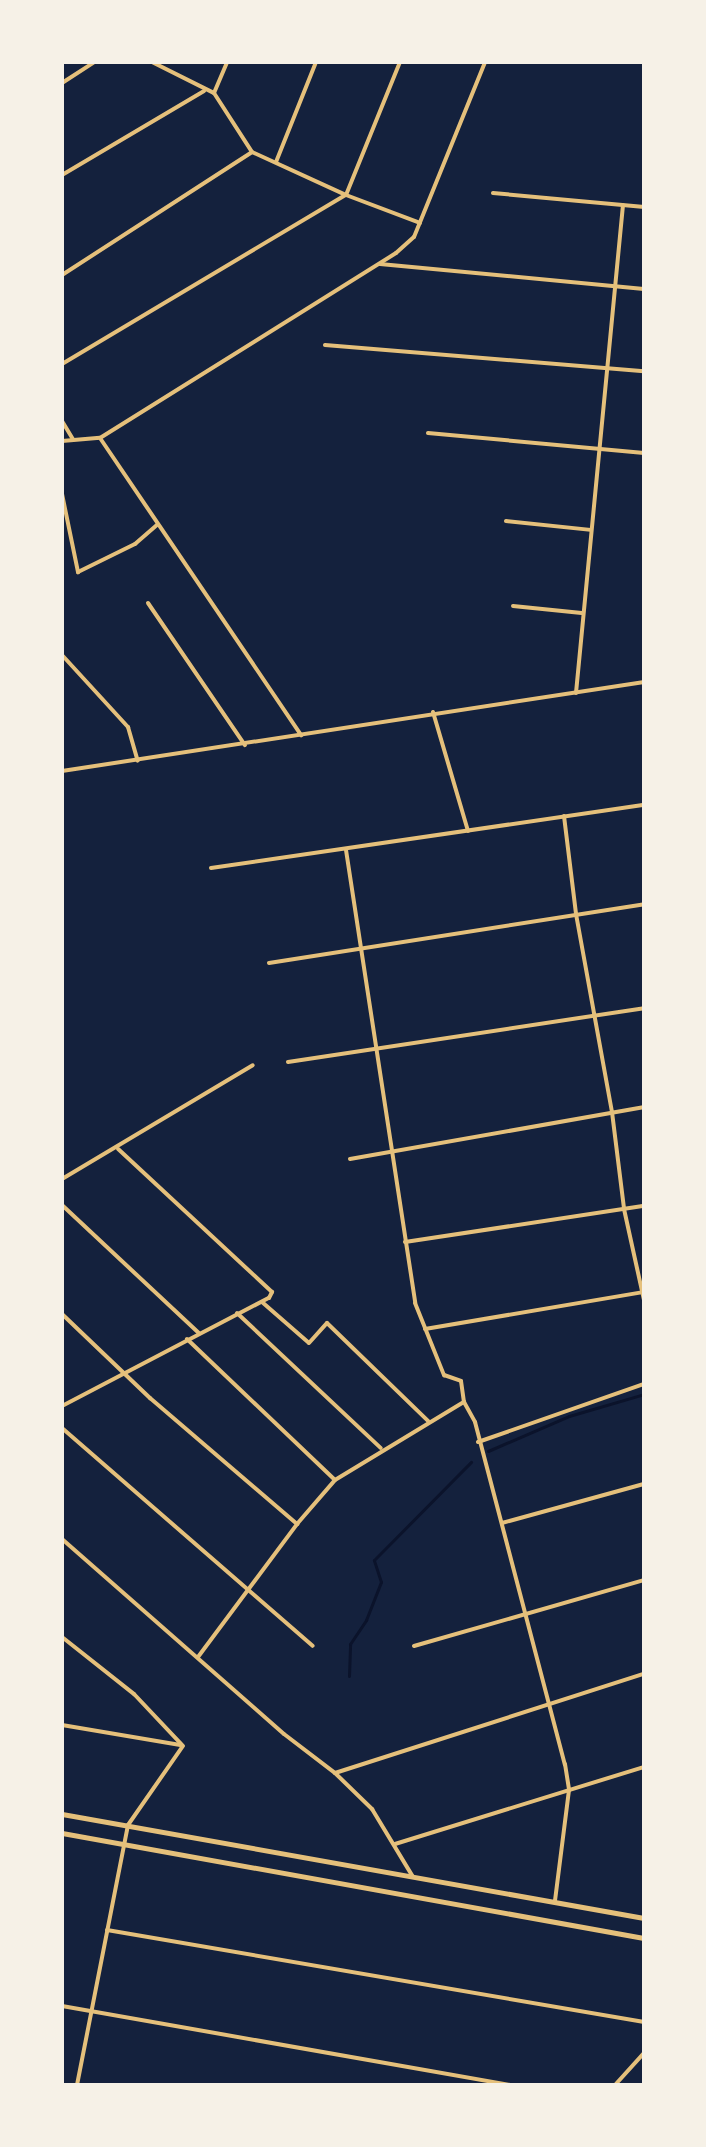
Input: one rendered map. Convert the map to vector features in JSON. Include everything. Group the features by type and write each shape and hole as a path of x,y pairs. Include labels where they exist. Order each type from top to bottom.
{"street":[{"path":"62,83 94,62"},
{"path":"152,62 204,91 214,93 252,152 346,195 420,223"},
{"path":"214,93 227,62"},
{"path":"276,162 316,62"},
{"path":"62,364 346,195 400,62"},
{"path":"62,441 100,438 396,253 414,237 485,62"},
{"path":"62,175 204,91"},
{"path":"62,275 252,152"},
{"path":"493,193 644,207"},
{"path":"576,693 623,205"},
{"path":"377,264 644,289"},
{"path":"325,345 644,371"},
{"path":"62,421 73,439"},
{"path":"428,433 644,453"},
{"path":"100,438 301,735"},
{"path":"62,494 78,572 135,544 157,525"},
{"path":"506,521 591,530"},
{"path":"148,603 245,745"},
{"path":"513,606 583,613"},
{"path":"62,655 128,727 138,761"},
{"path":"62,771 644,682"},
{"path":"433,712 468,831"},
{"path":"211,868 644,805"},
{"path":"564,816 576,914 612,1112 624,1209 644,1300"},
{"path":"346,850 415,1303 444,1375 461,1381 464,1402 475,1422 569,1790 555,1901"},
{"path":"269,963 644,904"},
{"path":"288,1062 644,1008"},
{"path":"62,1179 118,1149 253,1065"},
{"path":"350,1159 644,1107"},
{"path":"62,1406 262,1301 272,1292 118,1149"},
{"path":"62,1205 199,1333"},
{"path":"405,1242 644,1206"},
{"path":"425,1329 643,1292"},
{"path":"262,1301 309,1343 327,1323 428,1421"},
{"path":"237,1313 382,1449"},
{"path":"62,1314 150,1398 297,1524"},
{"path":"187,1339 335,1480"},
{"path":"478,1442 644,1384"},
{"path":"198,1657 297,1524 335,1480 464,1402"},
{"path":"62,1428 313,1646"},
{"path":"502,1523 644,1484"},
{"path":"62,1539 335,1773 372,1809 413,1877"},
{"path":"414,1646 644,1580"},
{"path":"62,1640 134,1694 183,1746"},
{"path":"335,1773 644,1674"},
{"path":"62,1725 183,1746"},
{"path":"77,2085 128,1825 183,1746"},
{"path":"395,1844 644,1767"},
{"path":"62,1814 644,1918"},
{"path":"62,1833 644,1938"},
{"path":"107,1930 644,2022"},
{"path":"62,2006 512,2085"},
{"path":"615,2085 644,2053"}],"waterway":[{"path":"488,1451 569,1416 644,1394"},
{"path":"349,1676 350,1644 366,1620 381,1582 374,1560 471,1462"}]}
